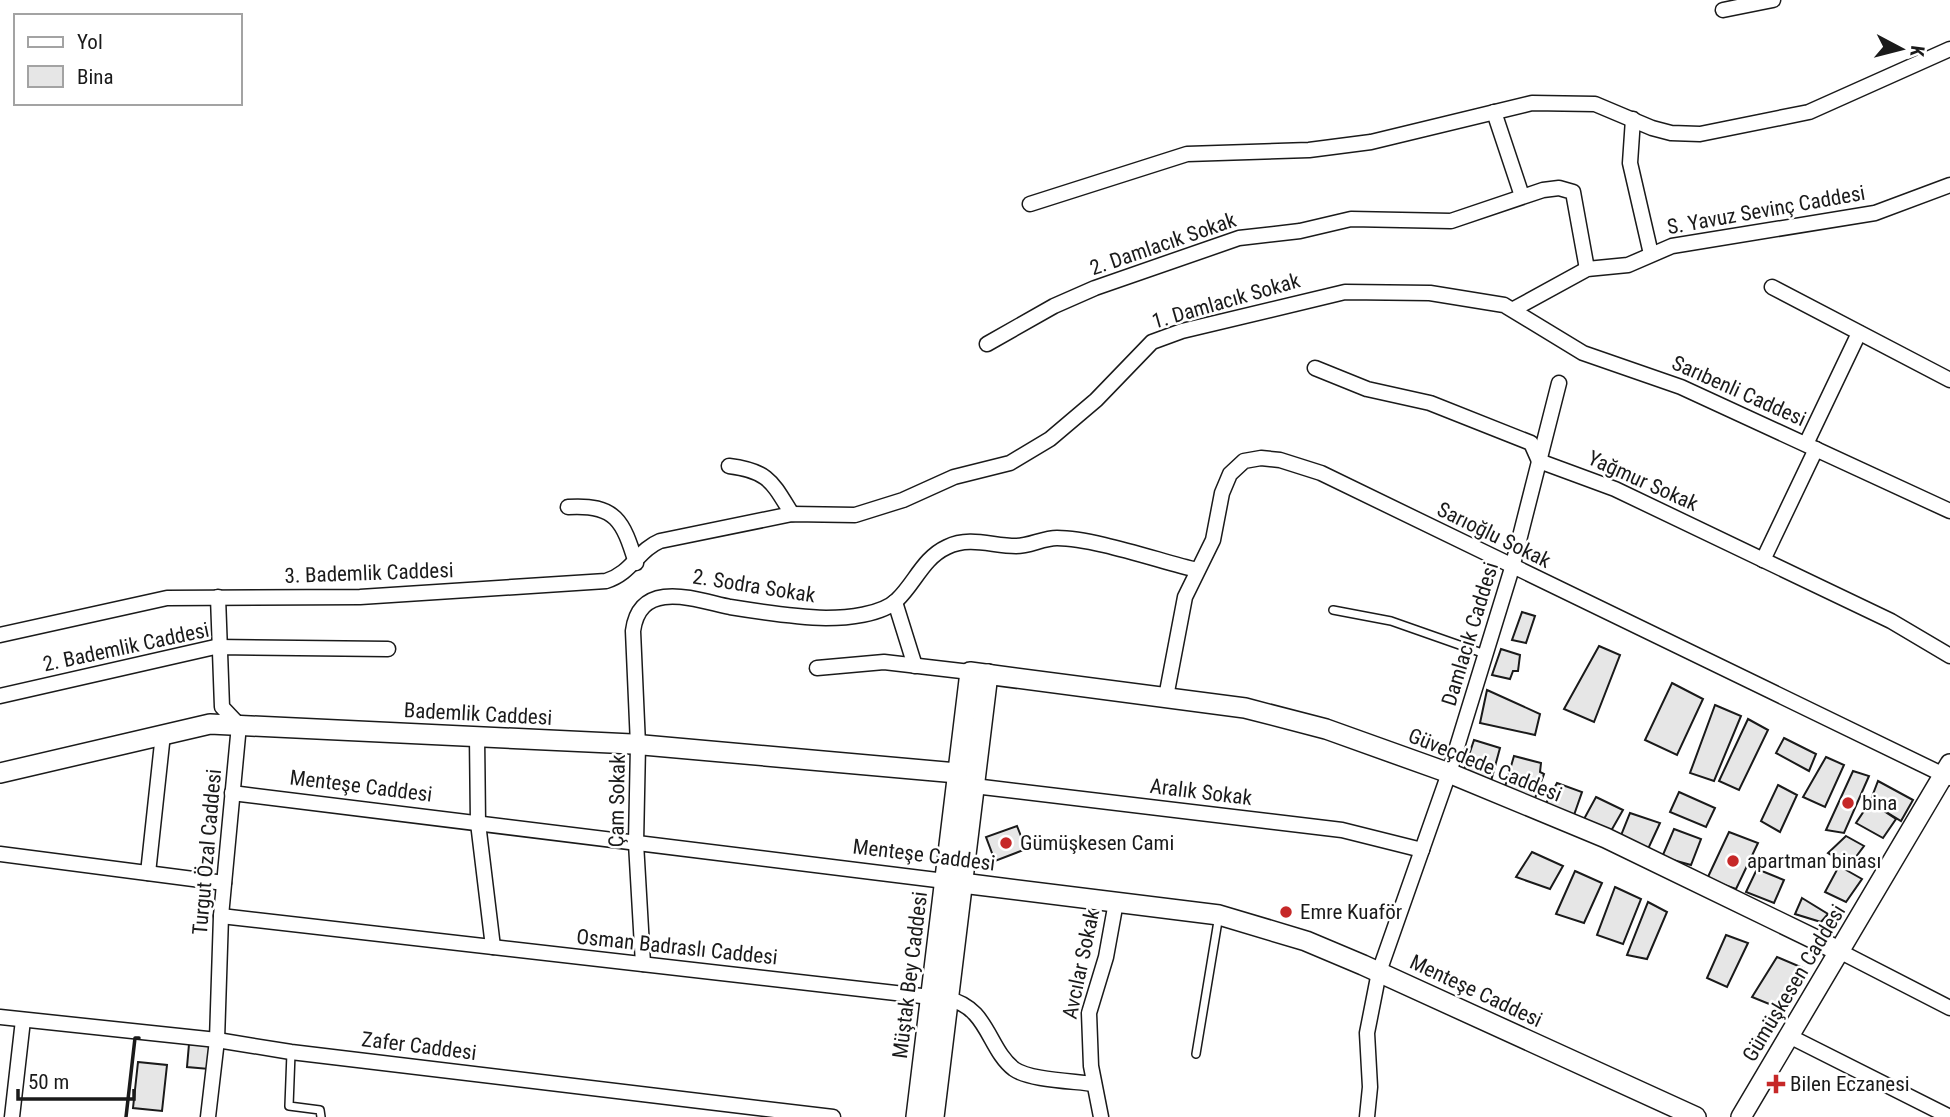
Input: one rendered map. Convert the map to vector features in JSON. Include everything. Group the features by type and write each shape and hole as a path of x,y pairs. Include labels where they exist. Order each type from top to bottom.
{"street":[{"path":"1723,10 1773,0"},
{"path":"1030,204 1187,154 1308,150 1371,142 1433,130 1532,103 1576,101 1616,110 1652,128 1685,134 1787,118 1833,102 1950,49"},
{"path":"1494,112 1522,196"},
{"path":"1633,119 1630,163 1651,254"},
{"name":"S. Yavuz Sevinç Caddesi","path":"1514,309 1587,269 1628,265 1672,246 1875,213 1950,185"},
{"name":"2. Damlacık Sokak","path":"987,344 1054,306 1095,288 1239,238 1300,231 1351,219 1451,221 1522,196 1559,188 1573,192 1587,269"},
{"path":"1772,287 1950,380"},
{"name":"1. Damlacık Sokak","path":"636,563 650,546 660,541 792,514 855,515 903,500 954,477 1018,460 1050,439 1096,400 1144,348 1182,331 1345,292 1461,295 1514,309"},
{"name":"Sarıbenli Caddesi","path":"1514,309 1550,335 1583,353 1665,380 1950,511"},
{"path":"1763,560 1859,333"},
{"name":"Yağmur Sokak","path":"1315,368 1367,388 1430,403 1531,443 1539,461 1590,478 1763,560 1891,621 1950,656"},
{"name":"Damlacık Caddesi","path":"1367,1117 1370,1087 1367,1033 1379,972 1449,773 1486,654 1512,568 1559,383"},
{"name":"Sarıoğlu Sokak","path":"1166,697 1182,609 1197,570 1213,540 1222,493 1230,474 1244,461 1261,458 1280,460 1321,474 1512,568 1948,773"},
{"path":"729,467 750,469 766,476 792,514"},
{"path":"568,507 601,507 613,514 629,540 636,563"},
{"path":"915,666 895,603 936,553 958,543 971,541 1014,546 1060,538 1197,570"},
{"name":"3. Bademlik Caddesi","path":"0,635 156,600 360,597 586,585 614,579 636,563"},
{"name":"2. Sodra Sokak","path":"634,638 634,624 640,612 652,602 676,595 697,597 728,606 811,617 862,614 895,603"},
{"path":"218,597 222,707 239,725"},
{"name":"Çam Sokak","path":"634,638 638,745 636,843 643,964"},
{"name":"2. Bademlik Caddesi","path":"0,696 220,647 273,650 388,649"},
{"path":"817,668 884,662 979,673"},
{"name":"Güveçdede Caddesi","path":"979,673 1245,708 1294,719 1449,773 1606,838 1950,1008"},
{"name":"Müştak Bey Caddesi","path":"916,1117 939,998 953,882 957,773 979,673"},
{"name":"Müştak Bey Caddesi","path":"953,882 974,786 979,673"},
{"name":"Bademlik Caddesi","path":"0,773 199,725 239,725 638,745 957,773"},
{"name":"Turgut Özal Caddesi","path":"208,1117 217,1040 221,916 239,725"},
{"path":"148,873 163,734"},
{"path":"477,736 478,823 493,947"},
{"name":"Gümüşkesen Caddesi","path":"1741,1117 1948,773"},
{"name":"Aralık Sokak","path":"974,786 1342,830 1422,849"},
{"name":"Menteşe Caddesi","path":"232,793 1219,915 1306,942 1379,972 1696,1117"},
{"path":"0,854 224,883"},
{"name":"Avcılar Sokak","path":"1101,1117 1094,1084 1089,1013 1106,957 1116,902"},
{"name":"Osman Badraslı Caddesi","path":"221,916 939,998 972,1012 1013,1068 1029,1074 1094,1084"},
{"name":"Müştak Bey Caddesi","path":"934,1117 939,998"},
{"name":"Zafer Caddesi","path":"0,1017 217,1040 291,1052 832,1117"},
{"path":"12,1117 7,1100 23,1020"},
{"path":"1789,1036 1950,1117"}],"lane":[{"path":"1333,610 1391,621 1486,654"},
{"path":"1196,1054 1219,915"},
{"path":"291,1052 289,1106 320,1110 321,1117"}],"building":[{"path":"1522,612 1535,616 1526,643 1512,640"},
{"path":"1599,646 1620,655 1594,722 1564,709"},
{"path":"1501,649 1520,655 1518,671 1513,671 1510,679 1492,675"},
{"path":"1672,683 1703,699 1677,755 1645,740"},
{"path":"1487,690 1540,714 1535,735 1480,723"},
{"path":"1715,705 1741,716 1714,781 1690,773"},
{"path":"1748,719 1768,730 1739,790 1719,781"},
{"path":"1784,738 1816,754 1809,771 1776,753"},
{"path":"1474,740 1500,748 1491,781 1463,773"},
{"path":"1514,756 1541,763 1540,772 1544,774 1534,801 1504,790"},
{"path":"1826,757 1844,765 1825,807 1803,797"},
{"name":"bina","path":"1853,771 1869,776 1844,833 1826,830"},
{"name":"apartman binası","path":"1878,781 1913,800 1901,821 1870,802"},
{"path":"1557,783 1582,792 1574,815 1545,805"},
{"path":"1778,785 1797,795 1780,832 1761,821"},
{"name":"apartman binası","path":"1679,792 1715,808 1706,827 1670,812"},
{"path":"1596,797 1623,810 1611,831 1584,819"},
{"name":"apartman binası","path":"1870,802 1896,819 1883,838 1856,823"},
{"path":"1630,813 1660,823 1648,849 1620,838"},
{"name":"Gümüşkesen Cami","path":"1017,826 1026,849 995,861 986,837"},
{"name":"apartman binası","path":"1674,829 1701,839 1691,865 1662,857"},
{"name":"apartman binası","path":"1729,832 1758,843 1736,889 1707,879"},
{"name":"apartman binası","path":"1846,836 1864,846 1849,866 1828,853"},
{"path":"1532,852 1563,866 1550,889 1516,877"},
{"name":"apartman binası","path":"1839,866 1862,879 1846,902 1825,892"},
{"name":"apartman binası","path":"1757,869 1784,880 1774,903 1746,892"},
{"path":"1575,871 1602,883 1584,923 1556,914"},
{"path":"1615,887 1641,899 1623,944 1597,935"},
{"name":"apartman binası","path":"1802,898 1828,914 1821,922 1795,914"},
{"path":"1648,902 1667,912 1647,959 1627,955"},
{"path":"1726,935 1748,943 1727,987 1707,978"},
{"path":"1777,957 1803,968 1779,1008 1752,997"},
{"path":"189,1044 211,1046 209,1069 187,1067"},
{"path":"138,1062 167,1065 162,1111 133,1108"}],"wall":[{"path":"126,1117 135,1038 139,1038"}],"place":[{"name":"bina","path":"1848,803"},
{"name":"Gümüşkesen Cami","path":"1006,843"},
{"name":"apartman binası","path":"1733,861"},
{"name":"Emre Kuaför","path":"1286,912"},
{"name":"Bilen Eczanesi","path":"1776,1084"}]}
